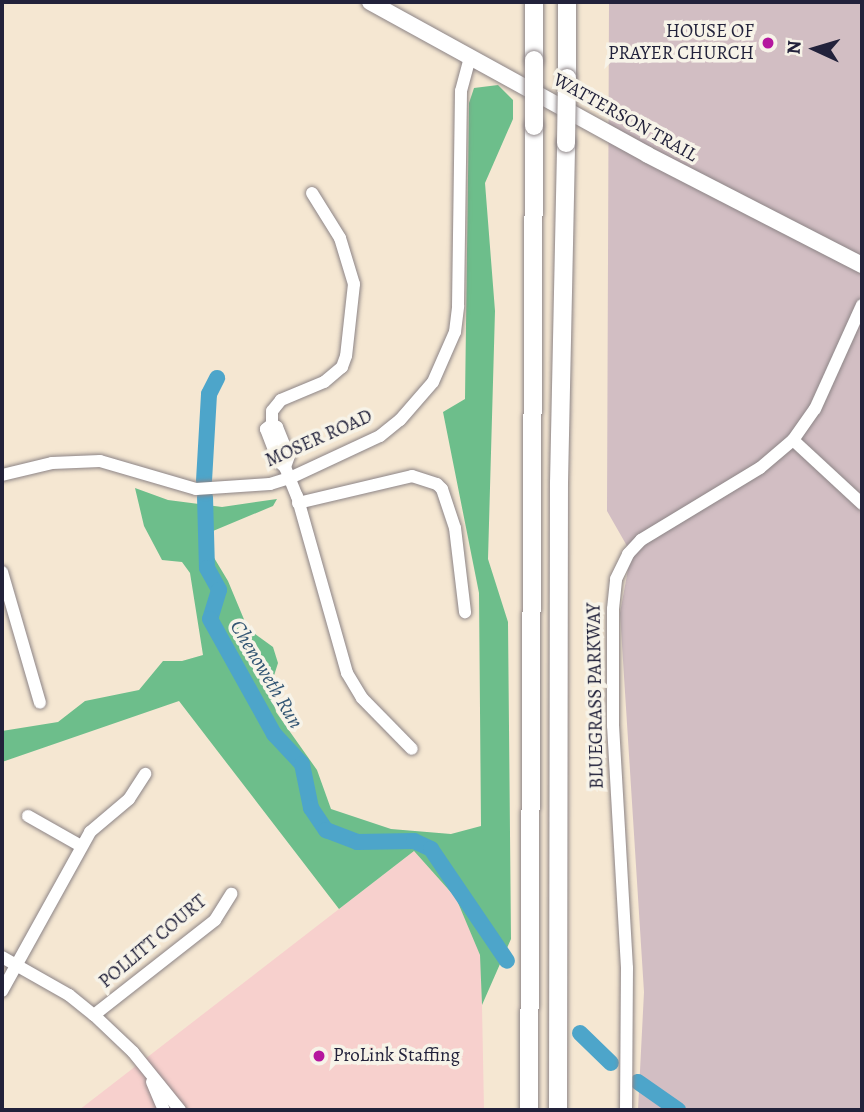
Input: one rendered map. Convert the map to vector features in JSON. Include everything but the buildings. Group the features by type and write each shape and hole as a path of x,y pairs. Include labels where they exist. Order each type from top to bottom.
{"highway":[{"path":"529,1110 534,2"},
{"path":"558,1110 559,483 567,2"}],"main road":[{"name":"WATTERSON TRAIL","path":"370,2 648,155 862,265"}],"street":[{"name":"MOSER ROAD","path":"2,475 75,461 120,466 196,489 249,487 380,436 413,408 441,369 455,332 458,306 461,91 470,58"},
{"path":"312,193 340,238 354,284 346,356 342,367 324,382 281,400 272,411 272,424 277,427 289,456 288,473 346,673 362,698 412,749"},
{"name":"BLUEGRASS PARKWAY","path":"626,1110 627,968 613,726 612,617 616,579 628,554 641,541 760,468 793,440 815,409 862,305"},
{"path":"793,440 862,504"},
{"path":"298,503 412,476 437,484 442,489 455,528 465,612"},
{"path":"2,572 40,704"},
{"path":"2,991 81,846 95,827 129,799 145,775"},
{"path":"28,816 81,846"},
{"name":"POLLITT COURT","path":"94,1015 215,920 231,894"},
{"path":"2,957 69,995 94,1015 132,1052 180,1110"},
{"path":"151,1078 164,1110"}],"shaded area":[{"path":"609,2 862,2 862,1110 638,1110 644,992 620,613 631,553 607,511"},
{"path":"414,851 456,898 481,955 484,1110 79,1110"}],"green space":[{"path":"498,85 513,100 513,119 485,183 495,311 488,559 508,622 511,939 482,1005 480,955 456,898 414,851 339,909 179,701 2,762 2,731 58,722 85,701 139,690 163,661 182,661 203,655 190,573 182,562 162,560 144,526 135,488 168,500 222,507 277,499 273,506 213,531 213,556 228,581 248,629 273,647 278,663 272,682 276,712 317,770 331,809 391,829 451,834 481,826 479,593 443,412 465,399 469,103 474,88"}],"waterway":[{"name":"Chenoweth Run","path":"204,481 209,394 217,378"},
{"name":"Chenoweth Run","path":"205,497 207,568 219,590 210,619 274,734 302,764 311,808 326,830 357,842 414,841 431,849 507,961"},
{"name":"Chenoweth Run","path":"580,1033 611,1063"},
{"name":"Chenoweth Run","path":"638,1082 678,1110"}],"place":[{"name":"HOUSE OF PRAYER CHURCH","path":"768,43"},
{"name":"ProLink Staffing","path":"319,1056"}]}
